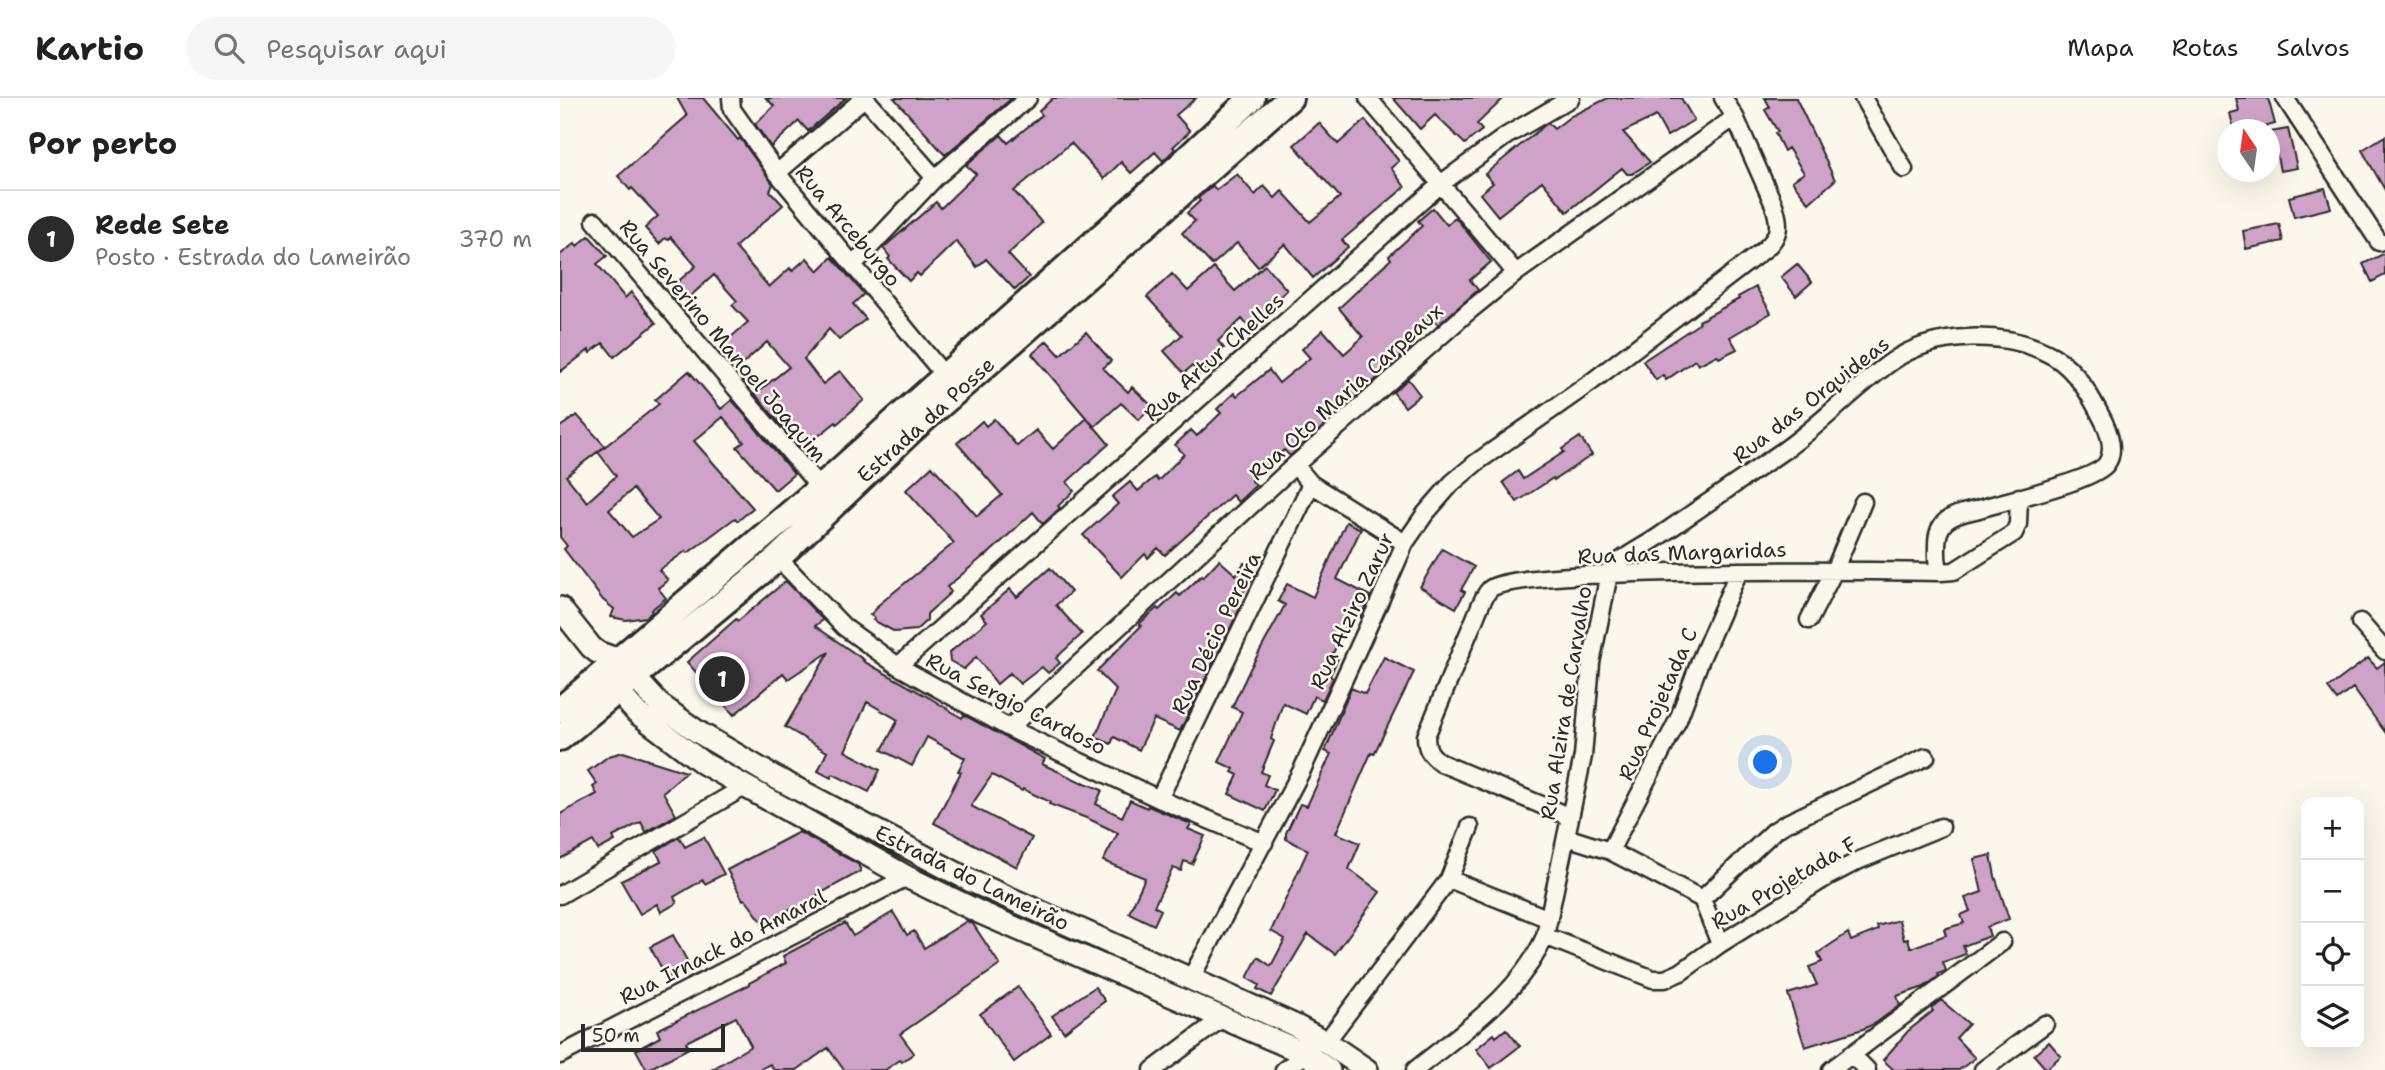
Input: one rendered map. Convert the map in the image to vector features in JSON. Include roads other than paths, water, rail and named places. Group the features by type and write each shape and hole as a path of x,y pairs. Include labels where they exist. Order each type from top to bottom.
{"main road":[{"name":"Estrada da Posse","path":"560,710 778,558 912,430 1290,98"},
{"name":"Estrada da Posse","path":"560,738 614,671 1163,181 1238,102"},
{"name":"Estrada do Lameirão","path":"560,608 614,671 637,713 704,763 907,877 981,913 1306,1054 1329,1070"},
{"name":"Estrada do Lameirão","path":"614,671 698,732 769,775 971,881 1294,1025 1326,1042 1367,1070"}],"street":[{"name":"Rua Arceburgo","path":"731,98 732,109 777,173 944,375"},
{"path":"777,173 864,98 935,178"},
{"path":"854,264 935,178 1028,98"},
{"path":"1368,98 1516,273"},
{"name":"Rua Artur Chelles","path":"898,666 1442,183 1506,136 1572,98"},
{"path":"1723,98 1735,117"},
{"path":"1863,98 1905,169"},
{"path":"2285,98 2379,242"},
{"name":"Rua Alziro Zarur","path":"1190,980 1302,770 1405,543 1424,514 1452,483 1477,462 1590,383 1766,248 1778,234 1778,218 1774,205 1735,117"},
{"name":"Rua Oto Maria Carpeaux","path":"1009,728 1295,465 1458,320 1516,273 1735,117"},
{"name":"Rua Severino Manoel Joaquim","path":"595,221 820,488"},
{"name":"Rua das Orquideas","path":"1607,576 1617,562 1651,542 1790,447 1891,362 1912,349 1938,342 1974,338 2004,340 2032,346 2062,363 2077,377 2095,402 2107,428 2111,446 2108,463 2079,480 1946,520 1939,530 1937,544 1937,561 1941,572"},
{"path":"1295,465 1311,484 1405,543"},
{"name":"Rua Décio Pereira","path":"1159,799 1311,484"},
{"path":"1941,572 1954,571 2014,534 2018,524 2019,497"},
{"path":"1809,620 1834,571 1863,502"},
{"name":"Rua Sergio Cardoso","path":"778,558 844,627 898,666 1009,728 1159,799 1264,844"},
{"name":"Rua das Margaridas","path":"1570,817 1441,763 1430,755 1426,746 1426,736 1487,593 1495,585 1531,578 1740,571 1941,572"},
{"name":"Rua Projetada C","path":"1610,851 1678,720 1700,661 1740,571"},
{"name":"Rua Alzira de Carvalho","path":"1415,1070 1511,987 1532,963 1545,936 1583,755 1591,663 1607,576"},
{"path":"2360,622 2385,651"},
{"path":"1702,899 1785,824 1926,757"},
{"path":"560,895 746,786"},
{"path":"1326,1042 1450,879 1469,827"},
{"name":"Rua Projetada F","path":"1545,936 1653,979 1665,979 1681,972 1720,944 1827,877 1860,860 1941,827"},
{"path":"1566,837 1610,851 1702,899 1720,944"},
{"name":"Rua Irnack do Amaral","path":"560,1055 907,877"},
{"path":"1450,879 1549,919"},
{"path":"1830,1070 2002,942"},
{"path":"1153,1070 1221,1019"},
{"path":"1983,1070 2045,1024"},
{"path":"1284,1070 1306,1054"},
{"path":"1851,1054 1867,1070"}],"place":[{"name":"Rede Sete","path":"722,679"}]}
